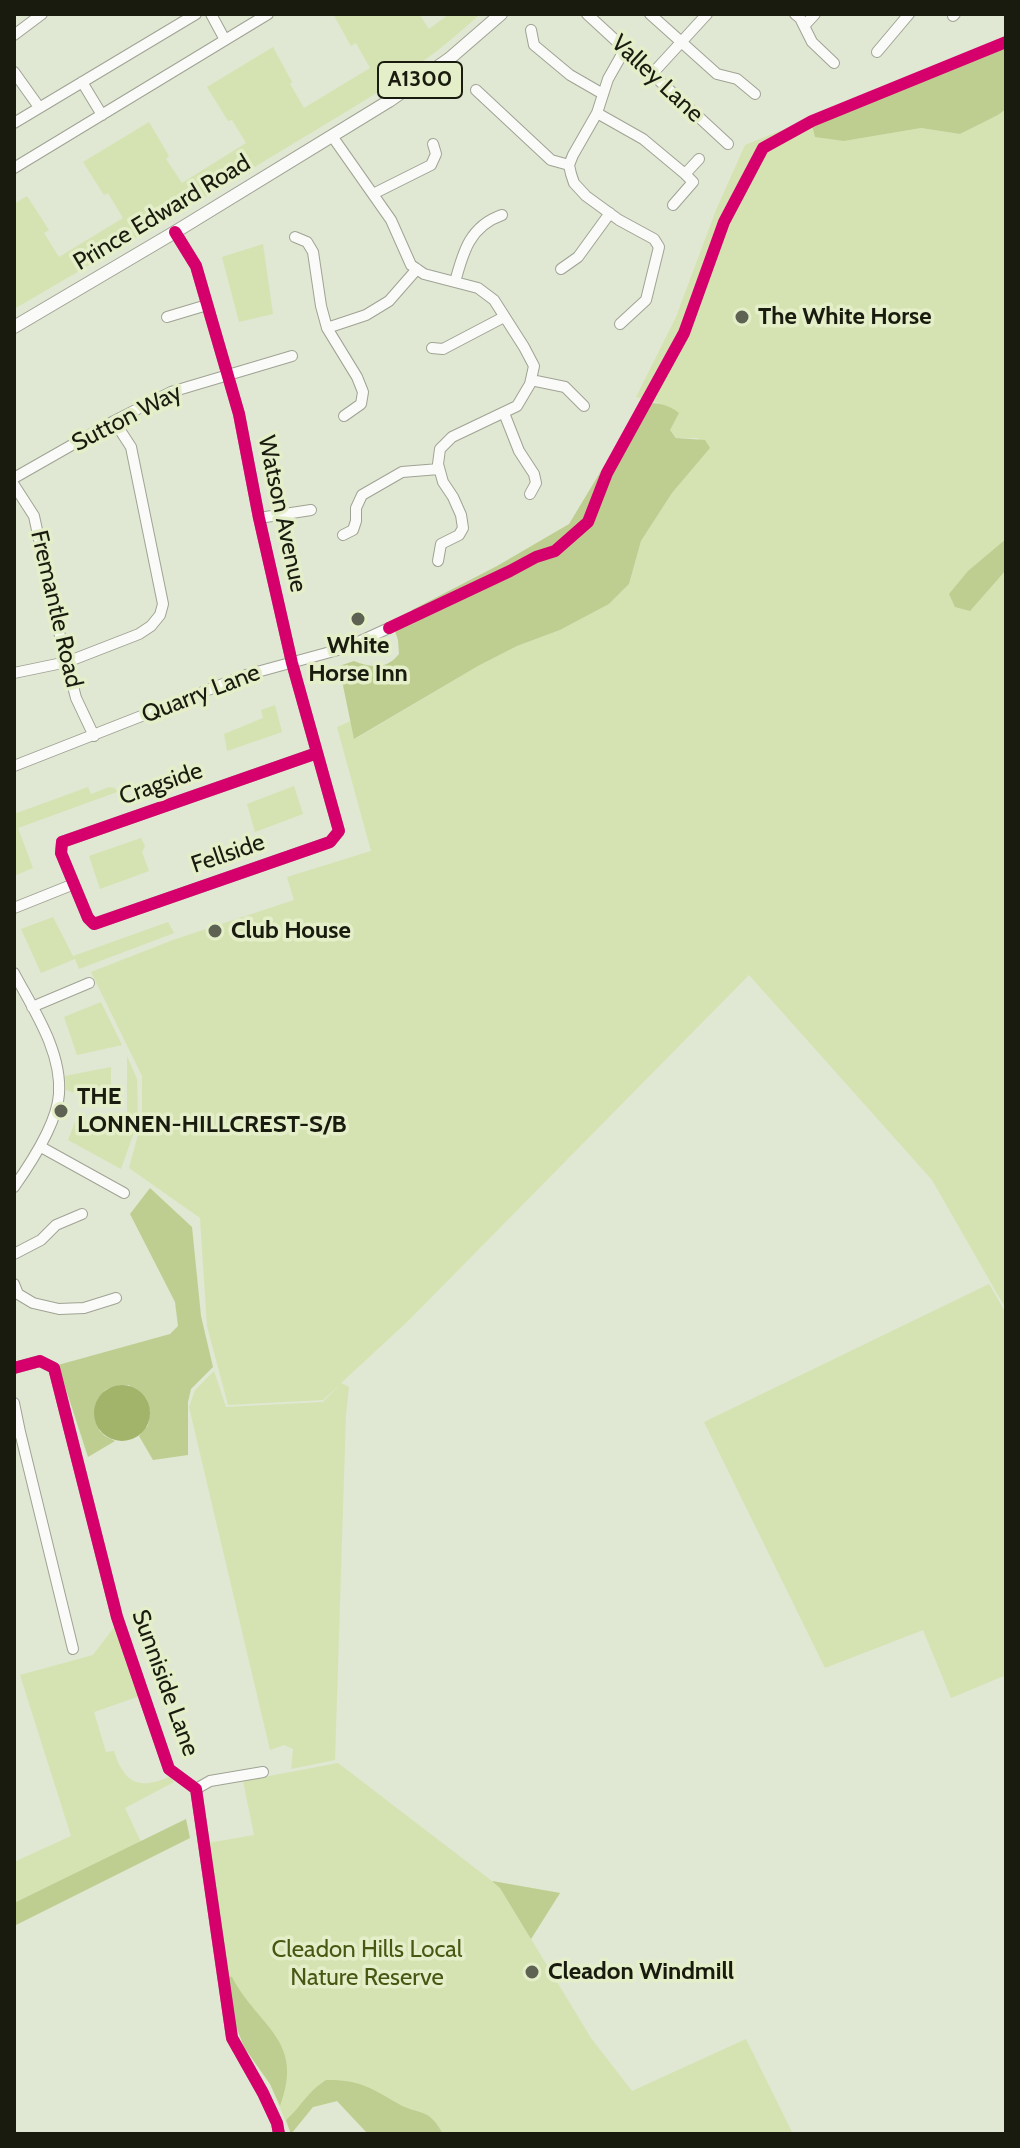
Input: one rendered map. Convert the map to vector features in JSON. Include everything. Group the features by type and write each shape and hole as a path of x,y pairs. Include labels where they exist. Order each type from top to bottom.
{"main road":[{"name":"A1300","path":"332,136 427,76 501,14"},
{"name":"Prince Edward Road","path":"14,327 332,136"}],"street":[{"path":"14,35 42,14"},
{"path":"14,123 196,14"},
{"path":"211,14 225,40"},
{"path":"14,168 268,14"},
{"name":"Valley Lane","path":"587,14 728,144"},
{"path":"650,14 717,74 737,79 755,94"},
{"path":"652,74 707,14"},
{"path":"795,14 812,42 834,63"},
{"path":"804,26 815,14"},
{"path":"877,52 915,16"},
{"path":"531,30 534,45 570,75 603,94"},
{"path":"620,324 646,300 659,247 654,239 586,196 574,183 569,165 597,113 608,79 625,49"},
{"path":"14,72 39,107"},
{"path":"82,82 102,115"},
{"path":"476,90 551,160 569,165"},
{"path":"597,113 643,139 693,182 673,205"},
{"path":"332,136 391,220 411,265 424,274 478,288 494,300 534,366 531,380 517,406 452,437 440,449 439,469 461,515 463,528 459,535 441,544 438,561"},
{"path":"373,194 431,165 436,154 433,144"},
{"path":"685,174 699,159"},
{"path":"561,269 578,257 610,213"},
{"path":"455,282 463,251 472,236 486,223 502,215"},
{"name":"Watson Avenue","path":"175,232 196,266 239,414 292,663 317,753"},
{"path":"295,237 307,242 313,252 327,328 363,392 361,404 344,416"},
{"path":"327,328 366,315 389,301 417,269"},
{"path":"167,317 207,305"},
{"path":"439,352 504,317"},
{"name":"Sutton Way","path":"14,478 171,392 292,356"},
{"path":"531,380 565,387 584,406"},
{"path":"504,413 519,451 534,474 536,483 530,494"},
{"path":"14,673 67,662 139,634 160,615 163,604 131,447 114,421"},
{"path":"343,535 353,530 356,508 362,495 402,472 439,469"},
{"name":"Fremantle Road","path":"14,485 34,516 76,698 94,736"},
{"path":"259,518 311,510"},
{"name":"Quarry Lane","path":"14,766 246,675 349,647 389,628"},
{"name":"Cragside","path":"74,884 61,853 62,842 317,753"},
{"name":"Fellside","path":"74,884 88,918 94,924 330,842 339,831 317,753"},
{"path":"14,908 74,884"},
{"path":"14,973 50,1042 59,1094 41,1147 14,1187"},
{"path":"32,1007 89,983"},
{"path":"41,1147 124,1193"},
{"path":"14,1254 41,1240 56,1225 82,1214"},
{"path":"15,1292 33,1303 59,1309 84,1308 116,1298"},
{"name":"Sunniside Lane","path":"14,1368 40,1361 54,1368 122,1631 169,1769 196,1789 232,2038 263,2093 279,2134"},
{"path":"14,1403 17,1432 73,1649"},
{"path":"196,1789 210,1781 263,1772"}],"green space":[{"path":"333,14 419,14 429,29 449,14 480,14 411,70 362,102 14,309 14,204 27,196 49,230 44,233 59,257 123,218 83,162 149,122 169,156 166,159 182,183 246,143 207,87 273,47 304,108 370,68 356,43 351,46"},
{"path":"1006,39 1006,44 937,74 843,141 921,128 960,134 1006,109 1006,1309 932,1180 749,975 408,1321 341,1383 349,1387 335,1760 291,1769 293,1749 284,1745 270,1750 189,1407 195,1390 214,1371 226,1407 323,1402 340,1385 323,1400 228,1405 207,1326 200,1218 129,1168 142,1120 142,1076 91,972 173,940 294,900 287,877 371,851 337,727 351,721 355,739 478,666 517,646 560,630 609,604 629,584 641,541 672,493 709,448 697,438 677,438 670,430 659,403 636,397 676,317 716,210 745,145"},
{"path":"263,244 273,314 239,322 222,257"},
{"path":"275,705 282,732 227,751 224,734 263,718 261,710"},
{"path":"294,786 303,814 255,832 247,804"},
{"path":"88,787 91,794 109,787 117,792 18,828 33,868 14,876 14,814"},
{"path":"141,838 149,871 100,889 89,856"},
{"path":"53,917 73,956 168,922 174,933 79,969 75,959 41,973 21,929"},
{"path":"101,1002 122,1045 77,1055 64,1017"},
{"path":"127,1056 137,1079 138,1121 121,1169 68,1140 77,1117 118,1133 127,1117"},
{"path":"111,1067 111,1105 66,1090 65,1076"},
{"path":"989,1284 1006,1313 1006,1675 951,1698 923,1630 825,1668 704,1422"},
{"path":"115,1626 140,1696 94,1712 106,1752 114,1751 123,1771 134,1781 150,1783 171,1776 174,1782 125,1808 141,1842 14,1903 14,1862 71,1836 20,1675 93,1655"},
{"name":"Cleadon Hills Local Nature Reserve","path":"338,1763 492,1881 560,1893 531,1939 591,2038 632,2091 746,2039 793,2134 368,2134 337,2101 313,2107 291,2134 270,2084 244,2047 232,2016 208,1843 254,1835 243,1781"}],"shaded area":[{"path":"1006,44 1006,109 960,134 921,128 844,141 815,137 812,125"},
{"path":"644,403 675,410 679,413 670,430 676,438 705,440 710,448 672,493 641,541 629,584 609,604 560,630 517,646 478,666 354,739 339,666 354,661 373,666 389,663 399,654 395,631 414,623 412,610 569,524"},
{"path":"1006,539 1006,570 970,611 955,607 949,594 968,571"},
{"path":"150,1188 192,1227 201,1316 213,1367 191,1389 188,1402 188,1455 153,1460 139,1436 148,1425 150,1410 129,1385 119,1385 105,1390 99,1430 115,1441 88,1457 58,1365 170,1334 178,1326 175,1302 130,1214"},
{"path":"122,1385 142,1393 150,1413 142,1433 122,1441 102,1433 94,1413 102,1393"},
{"path":"186,1819 190,1838 14,1926 14,1903"},
{"path":"492,1881 560,1893 531,1939 500,1888"},
{"path":"227,1976 232,1977 283,2050 287,2065 286,2084 280,2106 270,2084 244,2047 232,2016"},
{"path":"326,2080 347,2081 372,2089 405,2107 428,2115 443,2134 368,2134 337,2101 313,2107 291,2134 286,2120"}],"cycle path":[{"path":"389,628 536,557 555,551 588,522 607,473 684,333 724,222 763,148 812,121 1006,42"},
{"path":"175,232 196,266 239,414 292,663 339,831 330,842 94,924 88,918 61,853 62,842 317,753"},
{"path":"14,1368 40,1361 54,1368 117,1617 169,1769 196,1789 232,2038 263,2093 279,2134"}],"place":[{"name":"The White Horse","path":"742,317"},
{"name":"White Horse Inn","path":"358,619"},
{"name":"Club House","path":"215,931"},
{"name":"THE LONNEN-HILLCREST-S/B","path":"61,1111"},
{"name":"Cleadon Windmill","path":"532,1972"}]}
